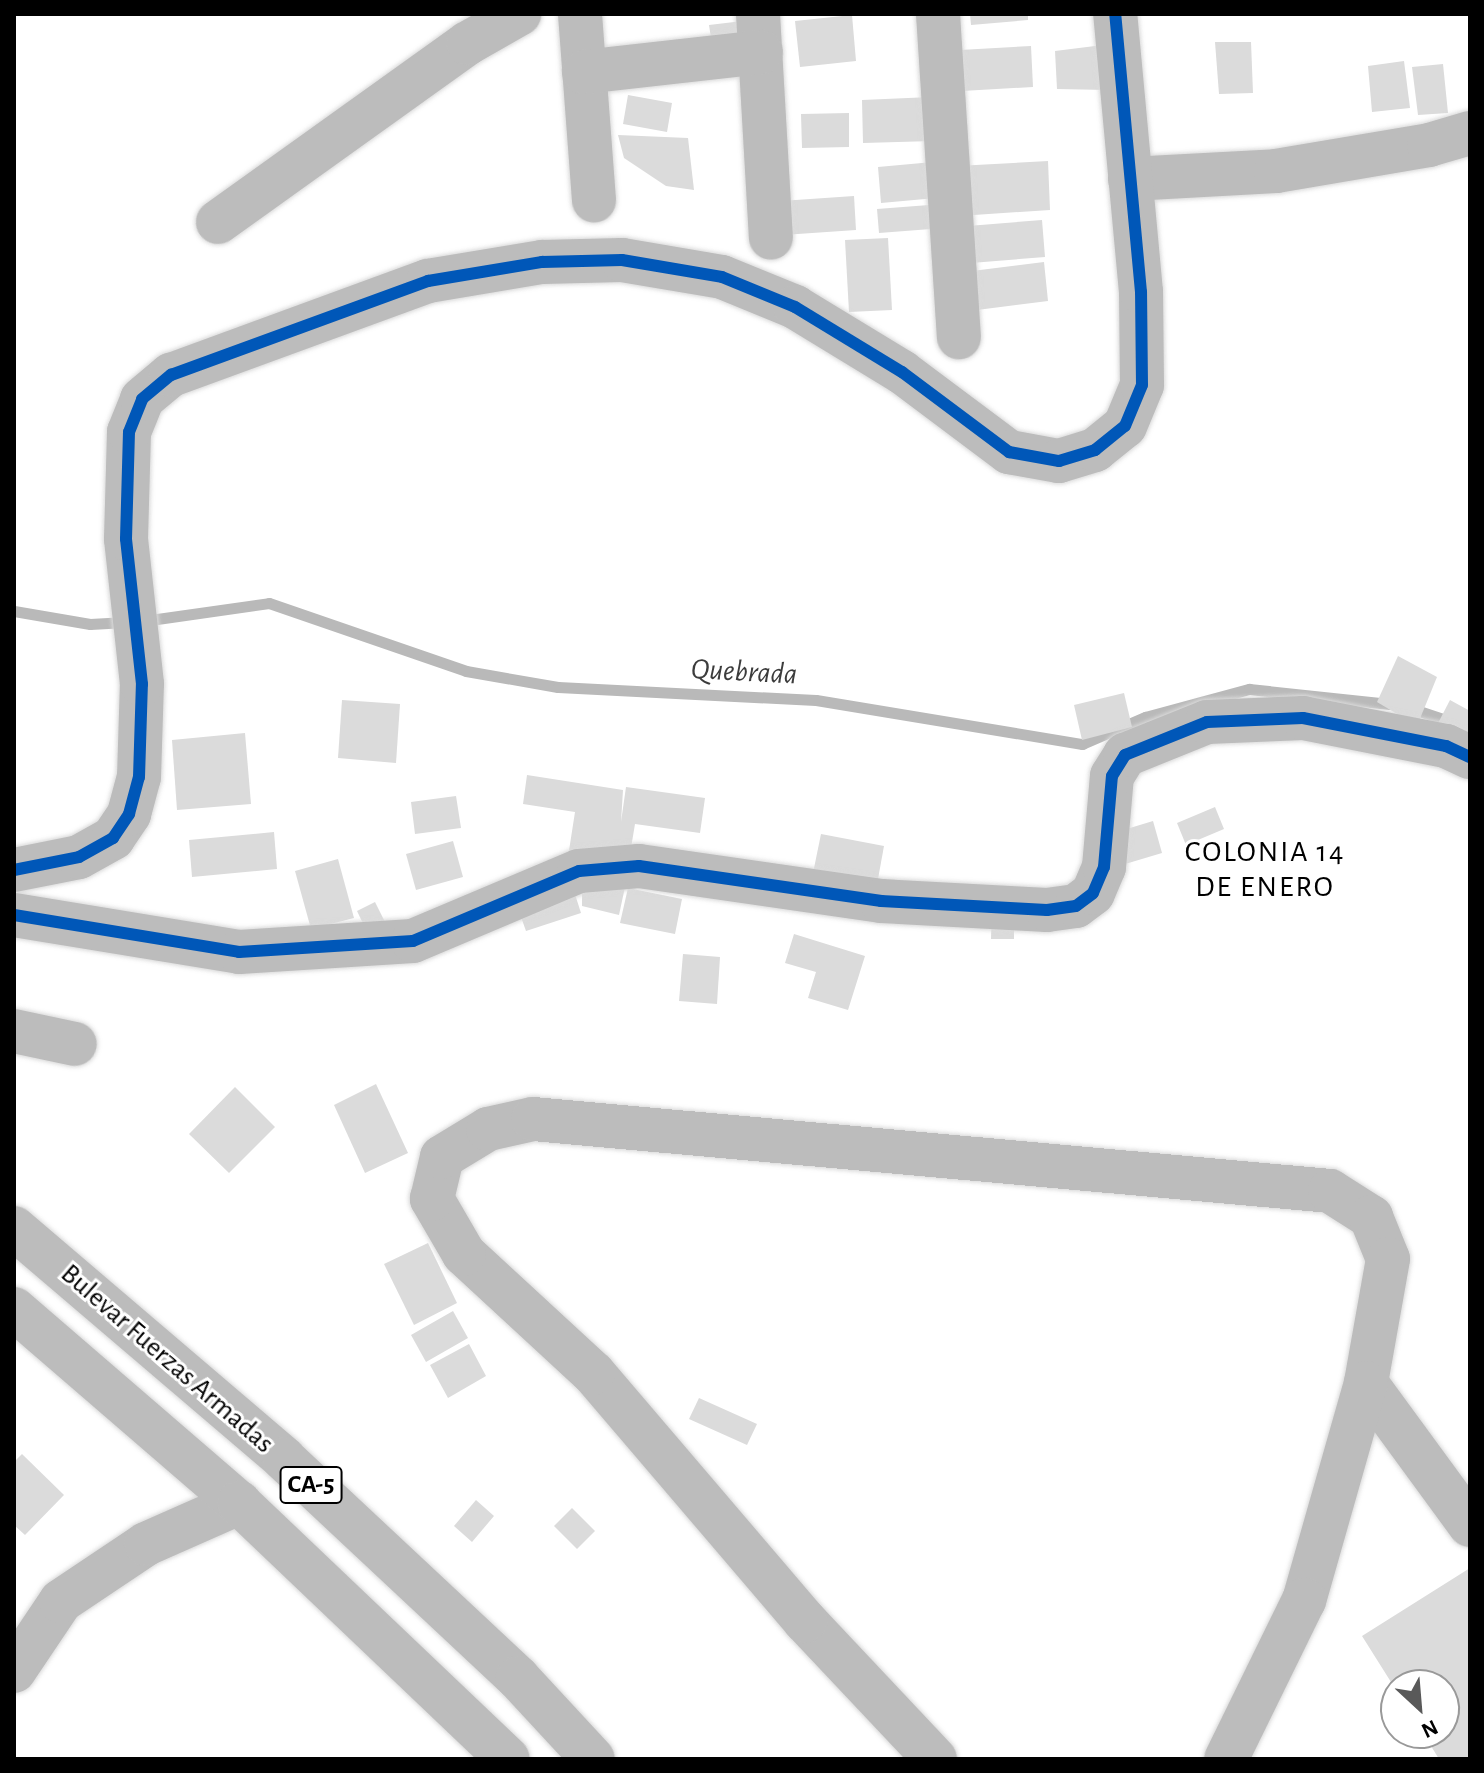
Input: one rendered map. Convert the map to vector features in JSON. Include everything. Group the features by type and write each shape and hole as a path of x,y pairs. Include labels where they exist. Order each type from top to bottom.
{"main road":[{"path":"218,222 468,43 519,14"},
{"path":"580,14 594,200"},
{"path":"938,14 959,337"},
{"path":"14,870 79,857 113,838 129,814 139,777 142,684 126,539 129,432 142,399 171,375 428,281 542,262 622,260 722,277 795,307 862,348 1009,452 1059,461 1095,450 1125,426 1142,385 1141,292 1115,14"},
{"path":"584,72 760,33 771,238"},
{"path":"1130,179 1276,171 1429,145 1470,133"},
{"path":"14,915 239,952 413,941 579,871 639,866 881,901 1047,910 1076,906 1093,893 1104,867 1112,776 1125,755 1207,722 1303,718 1446,746 1470,757"},
{"path":"14,1031 75,1044"},
{"path":"935,1759 805,1621 593,1373 464,1254 432,1199 442,1157 488,1129 533,1119 1330,1191 1371,1217 1388,1259 1366,1383 1304,1600 1226,1759"},
{"name":"Bulevar Fuerzas Armadas","path":"14,1228 284,1459 518,1678 593,1759"},
{"name":"CA-5","path":"14,1309 239,1503 508,1759"},
{"path":"1366,1383 1454,1509 1470,1525"},
{"path":"14,1671 61,1601 146,1544 239,1503"}],"building":[{"path":"970,14 1028,14 1028,20 971,25"},
{"path":"852,15 856,61 800,67 795,21"},
{"path":"751,20 754,46 713,51 709,25"},
{"path":"1215,42 1251,42 1253,93 1219,94"},
{"path":"1103,45 1107,90 1057,89 1055,51"},
{"path":"1031,46 1033,87 962,91 960,50"},
{"path":"1404,61 1410,108 1372,112 1368,66"},
{"path":"1443,64 1448,113 1418,115 1412,67"},
{"path":"628,95 672,103 667,132 623,124"},
{"path":"931,97 933,141 863,143 862,100"},
{"path":"849,113 849,147 802,148 801,114"},
{"path":"618,135 688,138 694,190 666,186 624,158"},
{"path":"1048,161 1050,210 959,216 957,166"},
{"path":"933,162 936,198 881,203 878,167"},
{"path":"854,196 856,230 783,235 781,201"},
{"path":"929,205 931,229 879,233 877,209"},
{"path":"1042,220 1045,257 971,263 968,226"},
{"path":"888,238 892,310 849,312 845,240"},
{"path":"1044,262 1048,301 977,310 972,271"},
{"path":"1398,656 1437,677 1417,726 1377,702"},
{"path":"1124,693 1132,727 1082,740 1074,705"},
{"path":"342,700 400,704 396,763 338,758"},
{"path":"1450,700 1470,711 1470,733 1435,729"},
{"path":"245,733 251,804 177,810 172,740"},
{"path":"527,775 623,790 621,822 626,787 705,798 700,833 635,824 628,866 568,857 575,812 523,804"},
{"path":"456,796 461,828 415,834 411,802"},
{"path":"1215,807 1224,829 1186,845 1177,823"},
{"path":"1153,821 1162,853 1105,870 1097,838"},
{"path":"274,832 277,869 192,877 189,840"},
{"path":"821,834 884,846 876,890 812,878"},
{"path":"453,841 463,877 416,890 406,854"},
{"path":"338,859 354,918 311,929 295,871"},
{"path":"582,876 625,887 619,915 582,906"},
{"path":"572,885 581,913 526,931 516,903"},
{"path":"628,888 682,899 675,934 620,923"},
{"path":"375,902 387,926 368,934 357,911"},
{"path":"992,902 1014,902 1014,939 991,939"},
{"path":"794,934 865,956 848,1010 808,998 816,972 785,963"},
{"path":"683,954 720,957 717,1004 679,1001"},
{"path":"376,1084 408,1153 365,1173 334,1105"},
{"path":"235,1087 275,1127 229,1173 189,1134"},
{"path":"428,1243 457,1303 414,1325 384,1264"},
{"path":"453,1311 468,1338 426,1362 411,1335"},
{"path":"469,1344 486,1376 448,1398 430,1365"},
{"path":"699,1398 757,1424 747,1445 689,1419"},
{"path":"22,1454 64,1495 25,1535 14,1525 14,1462"},
{"path":"476,1500 494,1516 472,1542 454,1526"},
{"path":"572,1508 595,1531 577,1549 554,1526"},
{"path":"1470,1568 1470,1759 1439,1759 1433,1749 1460,1749 1460,1669 1383,1669 1362,1636"}],"waterway":[{"name":"Quebrada","path":"143,621 269,603 466,671 558,687 816,700 1082,744 1145,717 1249,689 1389,704"},
{"name":"Quebrada","path":"14,611 90,624 126,622"},
{"name":"Quebrada","path":"1410,708 1470,728"}],"cycle path":[{"path":"14,870 79,857 113,838 129,814 139,777 142,684 126,539 129,432 142,399 171,375 428,281 542,262 622,260 722,277 795,307 902,372 1009,452 1059,461 1095,450 1125,426 1142,385 1141,292 1115,14"},
{"path":"14,915 239,952 413,941 579,871 639,866 881,901 1047,910 1076,906 1093,893 1104,867 1112,776 1125,755 1207,722 1303,718 1446,746 1470,757"}],"district":[{"name":"COLONIA 14 DE ENERO","path":"1265,869"}]}
